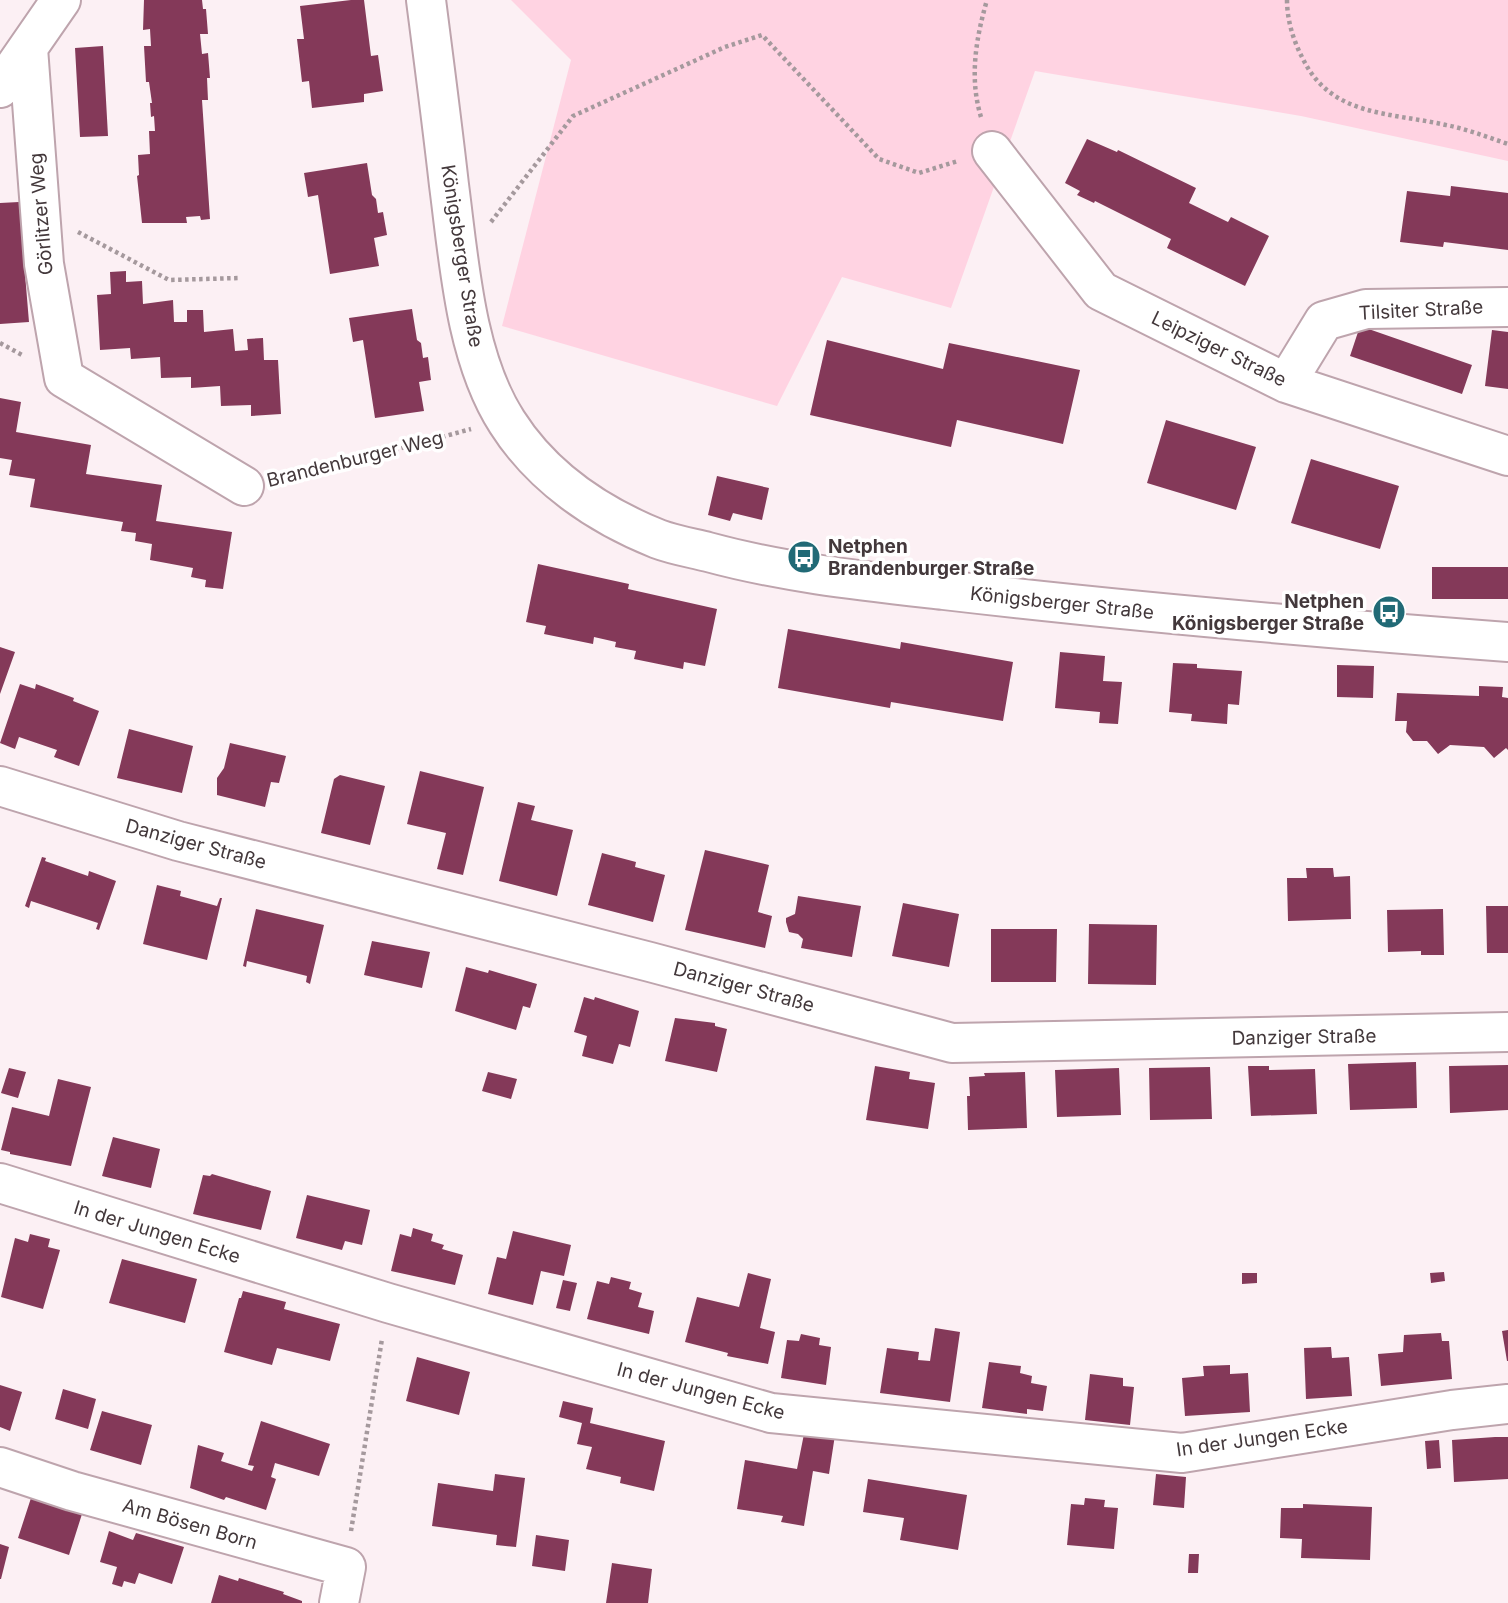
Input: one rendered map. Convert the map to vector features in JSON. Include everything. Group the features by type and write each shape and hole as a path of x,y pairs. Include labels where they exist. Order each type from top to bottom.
{"street":[{"path":"0,88 61,0"},
{"name":"Königsberger Straße","path":"426,0 457,249 470,326 485,379 505,420 530,454 564,486 602,512 660,540 749,563 825,576 1116,610 1508,642"},
{"name":"Görlitzer Weg","path":"28,48 44,264 64,379"},
{"name":"Leipziger Straße","path":"992,151 1101,290 1286,383 1508,456"},
{"name":"Tilsiter Straße","path":"1286,383 1324,321 1366,309 1508,307"},
{"name":"Brandenburger Weg","path":"64,379 244,486"},
{"name":"Danziger Straße","path":"0,786 178,841 650,961 952,1043 1508,1032"},
{"name":"In der Jungen Ecke","path":"0,1183 388,1304 771,1413 1182,1453 1452,1410 1508,1404"},
{"name":"Am Bösen Born","path":"0,1467 342,1585"}],"path":[{"path":"457,249 487,228 573,116 725,47 762,35 879,159 919,173 992,151 977,104 974,62 987,0"},
{"path":"1287,0 1295,44 1308,70 1328,93 1352,106 1448,125 1508,144"},
{"path":"39,211 169,280 240,278"},
{"name":"Brandenburger Weg","path":"244,486 380,454 505,420"},
{"path":"342,1585 388,1304"}],"shaded area":[{"path":"511,0 1508,0 1508,161 1301,116 1035,71 951,308 842,277 777,406 502,326 571,60"}],"building":[{"path":"144,0 202,0 203,9 206,9 208,34 200,34 202,54 208,53 210,78 207,78 208,100 202,100 210,219 201,220 200,216 186,217 187,223 142,223 137,176 138,155 150,154 149,131 155,131 154,116 151,117 149,82 146,82 144,46 151,46 150,29 143,30"},
{"path":"364,0 371,56 378,55 383,91 364,94 364,102 312,108 309,81 302,82 297,39 304,39 300,6"},
{"path":"103,46 108,136 80,137 75,48"},
{"path":"1087,139 1117,152 1118,150 1196,188 1189,203 1228,222 1231,217 1269,236 1245,286 1167,248 1171,239 1095,201 1094,203 1077,195 1080,191 1065,183"},
{"path":"367,163 372,195 376,199 378,213 383,212 387,235 374,238 379,266 330,274 318,195 308,197 304,173"},
{"path":"1451,186 1508,193 1508,250 1444,242 1443,247 1400,242 1407,191 1450,196"},
{"path":"19,202 29,322 0,324 0,203"},
{"path":"126,271 126,282 142,281 143,304 173,300 174,322 187,322 187,310 203,310 204,332 233,329 235,351 248,350 247,339 263,338 264,360 278,360 281,414 251,416 251,405 221,406 220,386 191,388 191,377 161,378 160,357 131,359 130,348 100,350 97,295 111,294 110,272"},
{"path":"412,309 417,340 421,343 423,358 428,357 431,380 419,382 424,411 375,418 363,340 353,342 349,318"},
{"path":"1360,326 1472,365 1462,394 1350,356"},
{"path":"1492,330 1508,332 1508,389 1485,386"},
{"path":"827,340 943,369 949,343 1080,370 1063,444 957,420 951,447 810,415"},
{"path":"0,398 21,402 16,432 91,445 86,474 162,485 156,521 232,532 223,589 205,587 206,580 191,577 193,568 150,560 152,544 135,541 136,533 121,531 123,522 30,507 35,479 9,475 12,460 0,458"},
{"path":"1166,420 1256,447 1236,510 1147,483"},
{"path":"1311,459 1399,486 1380,549 1291,523"},
{"path":"717,476 769,488 762,520 733,513 730,521 708,515"},
{"path":"538,564 629,584 628,589 717,609 705,666 684,662 683,669 634,659 636,651 615,647 616,642 594,637 593,644 544,634 546,626 526,622"},
{"path":"1432,567 1508,567 1508,599 1432,599"},
{"path":"788,629 900,649 901,642 1013,662 1003,721 891,702 890,708 778,688"},
{"path":"0,647 15,652 0,694"},
{"path":"1060,652 1105,656 1103,681 1122,682 1118,724 1099,723 1100,712 1055,708"},
{"path":"1173,663 1197,664 1197,668 1242,671 1239,705 1228,704 1227,724 1191,721 1192,714 1169,712"},
{"path":"1337,665 1374,666 1373,698 1337,697"},
{"path":"20,684 35,689 36,684 74,698 73,701 99,711 79,766 54,757 57,750 19,737 15,749 0,743"},
{"path":"1479,686 1503,687 1502,697 1508,698 1508,750 1506,748 1494,758 1484,747 1450,745 1438,754 1427,741 1413,741 1406,732 1407,721 1395,721 1397,693 1479,696"},
{"path":"129,729 193,746 182,793 117,778"},
{"path":"230,743 286,756 279,783 271,782 265,807 217,795 217,778 224,768"},
{"path":"420,771 484,787 463,875 437,869 446,833 407,824"},
{"path":"340,775 385,786 370,845 321,833 334,779"},
{"path":"518,802 535,806 531,820 573,830 557,896 499,881"},
{"path":"705,850 769,865 758,912 772,916 765,948 685,930"},
{"path":"602,853 636,862 635,867 665,875 653,922 588,905"},
{"path":"42,857 46,858 45,861 88,876 89,871 116,881 99,930 96,929 98,923 31,901 29,908 25,906"},
{"path":"1306,868 1333,868 1334,877 1350,876 1351,919 1288,921 1287,878 1307,878"},
{"path":"157,885 181,891 180,896 217,906 222,898 207,960 143,944"},
{"path":"798,896 861,906 852,957 801,948 803,939 798,934 789,932 786,922 786,918 795,914"},
{"path":"903,903 959,914 949,967 892,956"},
{"path":"1486,906 1508,906 1508,953 1487,953"},
{"path":"256,909 324,925 310,984 306,982 307,976 247,961 246,967 243,966"},
{"path":"1443,909 1444,955 1421,955 1421,951 1388,952 1387,910"},
{"path":"1089,924 1157,925 1156,985 1088,984"},
{"path":"991,929 1057,929 1056,982 991,982"},
{"path":"372,941 430,952 422,988 364,975"},
{"path":"466,967 488,973 489,970 537,984 530,1008 523,1006 516,1030 455,1011"},
{"path":"584,997 594,1000 595,997 639,1011 630,1047 619,1044 613,1064 582,1056 587,1036 574,1032"},
{"path":"675,1018 715,1023 715,1026 727,1029 717,1072 665,1061"},
{"path":"1416,1062 1417,1108 1350,1110 1348,1064"},
{"path":"1508,1065 1508,1110 1450,1113 1449,1066"},
{"path":"875,1066 910,1072 909,1079 935,1083 928,1129 866,1120"},
{"path":"1248,1066 1269,1066 1269,1070 1315,1069 1317,1114 1251,1116"},
{"path":"1210,1067 1212,1119 1150,1120 1149,1068"},
{"path":"9,1068 26,1072 18,1098 1,1093"},
{"path":"1119,1068 1121,1115 1057,1117 1055,1070"},
{"path":"488,1072 517,1079 511,1099 482,1091"},
{"path":"1025,1072 1027,1128 968,1130 969,1077 985,1076 984,1073"},
{"path":"58,1079 91,1087 71,1166 1,1150 12,1107 49,1116"},
{"path":"113,1137 160,1149 151,1188 102,1176"},
{"path":"212,1174 271,1191 261,1230 193,1214 203,1175"},
{"path":"307,1195 370,1210 362,1245 345,1241 342,1250 296,1238"},
{"path":"413,1228 433,1234 431,1241 444,1245 442,1249 463,1255 455,1285 391,1271 400,1234 411,1237"},
{"path":"513,1231 571,1245 564,1276 541,1271 533,1305 488,1294 497,1257 506,1259"},
{"path":"30,1234 50,1239 48,1247 60,1250 43,1309 1,1297 15,1238 28,1242"},
{"path":"122,1259 197,1279 185,1323 109,1303"},
{"path":"1444,1272 1445,1281 1431,1283 1430,1273"},
{"path":"748,1273 771,1279 760,1328 775,1332 768,1364 727,1356 728,1353 685,1342 697,1297 739,1307"},
{"path":"1242,1273 1257,1273 1257,1283 1242,1284"},
{"path":"611,1277 631,1282 629,1289 642,1293 638,1307 654,1311 649,1334 587,1319 597,1281 609,1284"},
{"path":"563,1280 577,1283 570,1311 556,1308"},
{"path":"243,1291 286,1302 284,1309 340,1324 330,1361 277,1348 272,1365 224,1352"},
{"path":"935,1328 960,1332 950,1402 880,1393 887,1348 919,1352 918,1360 930,1361"},
{"path":"1508,1330 1508,1361 1507,1361 1502,1331"},
{"path":"1441,1333 1442,1341 1449,1341 1452,1379 1381,1386 1378,1354 1403,1352 1404,1335"},
{"path":"801,1334 820,1338 819,1345 831,1347 826,1385 781,1378 787,1340 799,1341"},
{"path":"1331,1347 1332,1358 1349,1357 1352,1396 1306,1399 1304,1348"},
{"path":"417,1357 470,1372 459,1415 406,1401"},
{"path":"989,1362 1021,1366 1020,1373 1032,1376 1031,1383 1047,1386 1043,1411 1027,1409 1027,1414 982,1408"},
{"path":"1230,1365 1230,1374 1248,1373 1250,1412 1185,1416 1182,1378 1204,1376 1203,1366"},
{"path":"1090,1374 1123,1378 1123,1386 1134,1387 1130,1425 1085,1420"},
{"path":"0,1385 22,1392 10,1431 0,1427"},
{"path":"63,1389 96,1399 88,1429 55,1419"},
{"path":"563,1401 593,1408 590,1423 665,1441 654,1491 620,1483 621,1477 586,1469 592,1447 577,1444 582,1423 559,1417"},
{"path":"102,1411 152,1425 141,1465 90,1450"},
{"path":"261,1421 330,1444 319,1476 275,1463 271,1477 276,1479 266,1510 190,1488 198,1445 224,1453 221,1461 252,1471 254,1466 248,1465"},
{"path":"805,1429 835,1435 829,1474 813,1471 804,1526 781,1522 783,1516 737,1509 745,1460 797,1469"},
{"path":"1508,1437 1508,1479 1454,1482 1452,1440"},
{"path":"1439,1440 1441,1468 1427,1469 1425,1441"},
{"path":"495,1474 525,1478 516,1547 496,1545 497,1535 432,1526 438,1483 493,1491"},
{"path":"1156,1474 1186,1477 1184,1508 1153,1505"},
{"path":"868,1479 967,1495 958,1550 900,1540 904,1518 863,1512"},
{"path":"31,1498 82,1514 69,1555 18,1538"},
{"path":"1085,1498 1105,1500 1104,1507 1118,1508 1114,1549 1067,1545 1071,1504 1084,1505"},
{"path":"1303,1504 1372,1507 1370,1560 1301,1558 1302,1539 1280,1538 1281,1508 1303,1508"},
{"path":"109,1531 133,1540 136,1533 184,1547 172,1584 139,1573 135,1584 124,1581 122,1587 112,1584 117,1567 100,1562"},
{"path":"536,1535 569,1540 565,1571 532,1566"},
{"path":"0,1544 9,1547 1,1579 0,1579"},
{"path":"1189,1554 1199,1554 1198,1573 1188,1573"},
{"path":"612,1563 652,1569 648,1603 606,1603"},
{"path":"219,1575 238,1581 239,1578 284,1592 283,1594 302,1603 211,1603"}],"place":[{"name":"Netphen Brandenburger Straße","path":"804,557"},
{"name":"Netphen Königsberger Straße","path":"1389,612"}]}
